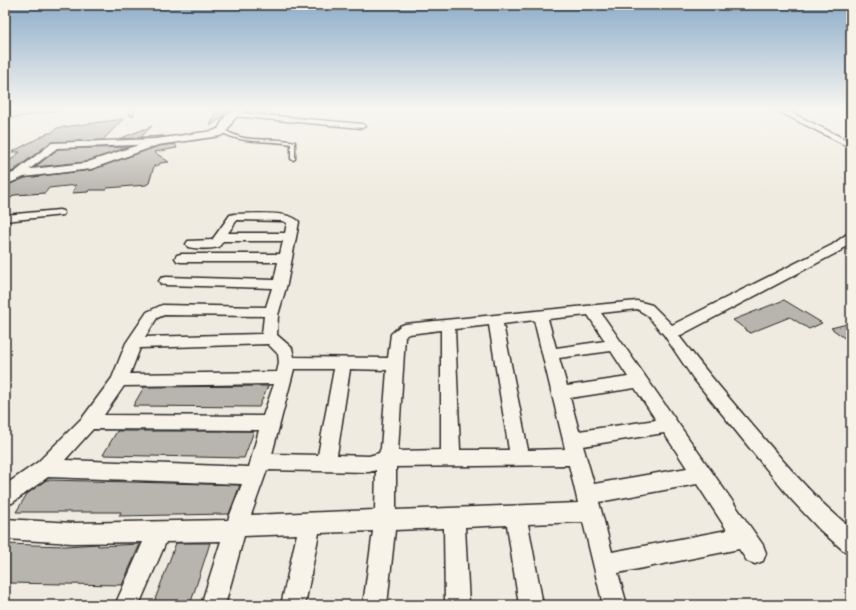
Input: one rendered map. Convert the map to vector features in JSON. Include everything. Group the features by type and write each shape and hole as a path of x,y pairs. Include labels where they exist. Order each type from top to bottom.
{"street":[{"path":"10,179 54,146 156,142 184,138"},
{"path":"839,138 851,145"},
{"path":"10,179 87,166 156,142"},
{"path":"5,218 59,212"},
{"path":"192,244 215,244 234,217 289,219 293,222 291,237 268,332 271,339 286,352 286,370 258,469 236,528 213,605"},
{"path":"676,330 836,248 851,236"},
{"path":"221,237 291,237"},
{"path":"182,258 285,258"},
{"path":"166,281 280,284"},
{"path":"375,605 385,520 386,459 390,448 398,334 405,329 637,305 645,307 676,330 699,374 797,492 828,523 851,542"},
{"path":"5,496 45,468 89,422 119,380 134,343 152,315 162,310 263,311 268,312 271,315"},
{"path":"592,310 749,545 604,565"},
{"path":"540,315 615,605"},
{"path":"495,320 520,458"},
{"path":"448,324 451,458"},
{"path":"134,343 271,339"},
{"path":"550,354 616,345"},
{"path":"119,380 286,370 343,364 396,364"},
{"path":"326,463 343,364"},
{"path":"560,393 640,381"},
{"path":"89,422 270,424"},
{"path":"45,468 258,469 326,463 369,464 386,459 520,458 574,449 669,425"},
{"path":"5,529 73,533 159,532 385,520 516,516 588,504 702,474"},
{"path":"516,516 530,605"},
{"path":"454,518 457,605"},
{"path":"293,605 310,524"},
{"path":"127,605 159,532"}],"lane":[{"path":"244,138 293,143 293,159"}],"building":[{"path":"38,138 104,138 103,140 51,142 13,171 5,174 5,165 20,152 12,152"},
{"path":"175,144 177,148 154,152 169,162 160,163 159,165 154,166 149,183 146,185 107,188 106,190 89,190 88,192 72,193 76,185 49,188 45,193 14,195 5,204 5,186 24,178 91,170 158,146"},
{"path":"129,147 85,162 35,167 58,149"},
{"path":"784,300 822,323 809,329 790,317 750,333 733,320"},
{"path":"851,323 851,343 831,328"},
{"path":"268,386 259,407 133,406 144,387"},
{"path":"117,431 254,431 244,458 103,455"},
{"path":"46,480 240,485 229,514 119,516 121,512 16,512 27,494"},
{"path":"176,543 210,543 190,605 153,605"},
{"path":"5,544 65,546 98,544 98,546 140,544 122,585 5,583"}]}
